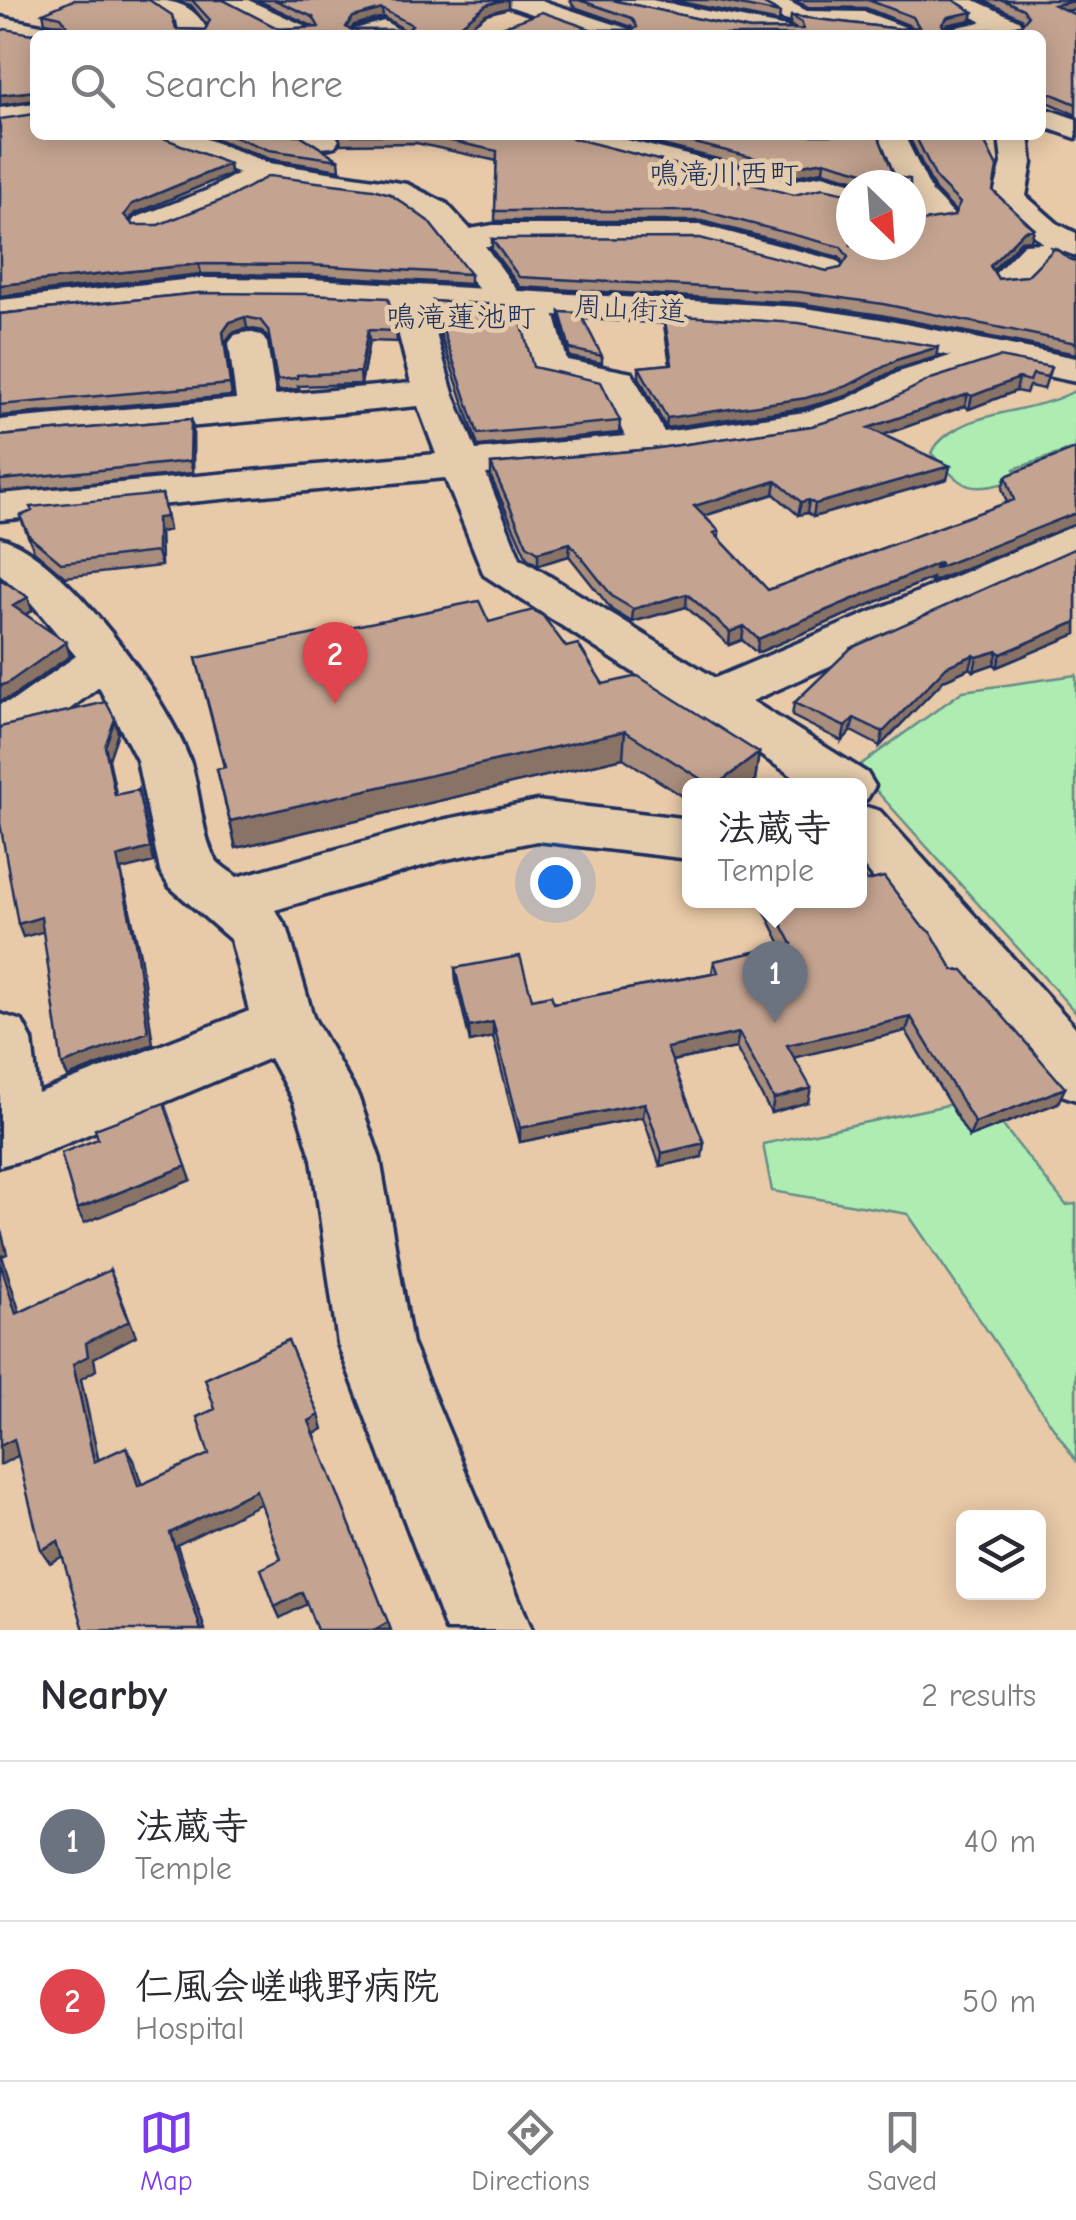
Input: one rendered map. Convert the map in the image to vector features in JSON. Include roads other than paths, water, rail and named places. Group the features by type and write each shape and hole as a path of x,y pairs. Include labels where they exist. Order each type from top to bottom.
{"main road":[{"path":"154,0 187,16 196,30"},
{"path":"228,0 292,30"},
{"path":"516,0 605,30"},
{"path":"498,22 576,0"},
{"path":"616,0 762,30"},
{"path":"767,0 802,18 864,20 889,30"},
{"path":"954,0 1009,25 982,30"},
{"path":"0,25 30,31"},
{"path":"0,117 30,113"},
{"path":"1046,118 1076,130"},
{"path":"183,140 265,172 392,190 434,210 522,302 550,368 618,381 650,446"},
{"path":"591,140 794,192 806,184 836,185"},
{"path":"890,140 905,170"},
{"path":"1015,140 1017,163 1008,198 1046,231 1076,246"},
{"path":"782,162 806,184"},
{"path":"147,225 219,197 265,172"},
{"path":"297,214 321,180"},
{"path":"926,218 972,232"},
{"path":"462,240 493,235 700,235 826,268"},
{"path":"1018,258 1076,259"},
{"name":"周山街道","path":"0,311 201,289 522,302 798,318 1074,368"},
{"path":"406,296 433,392 500,564 535,590 835,778"},
{"path":"248,343 257,407"},
{"path":"0,506 650,446 810,423 860,407 912,380 995,353"},
{"path":"0,432 433,392"},
{"path":"712,699 1076,538"},
{"path":"7,563 63,608 138,705 162,757 188,872 228,901 258,930 282,1023 325,1096 346,1159 375,1344 489,1630"},
{"path":"0,721 32,712 102,661"},
{"path":"228,901 442,840 537,821 682,838"},
{"path":"867,833 1076,1074"},
{"path":"0,1040 5,1137 282,1023"}],"place":[{"name":"仁風会嵯峨野病院","path":"335,704"},
{"name":"法蔵寺","path":"775,1023"}],"district":[{"name":"鳴滝川西町","path":"724,174"},
{"name":"鳴滝蓮池町","path":"461,317"}]}
